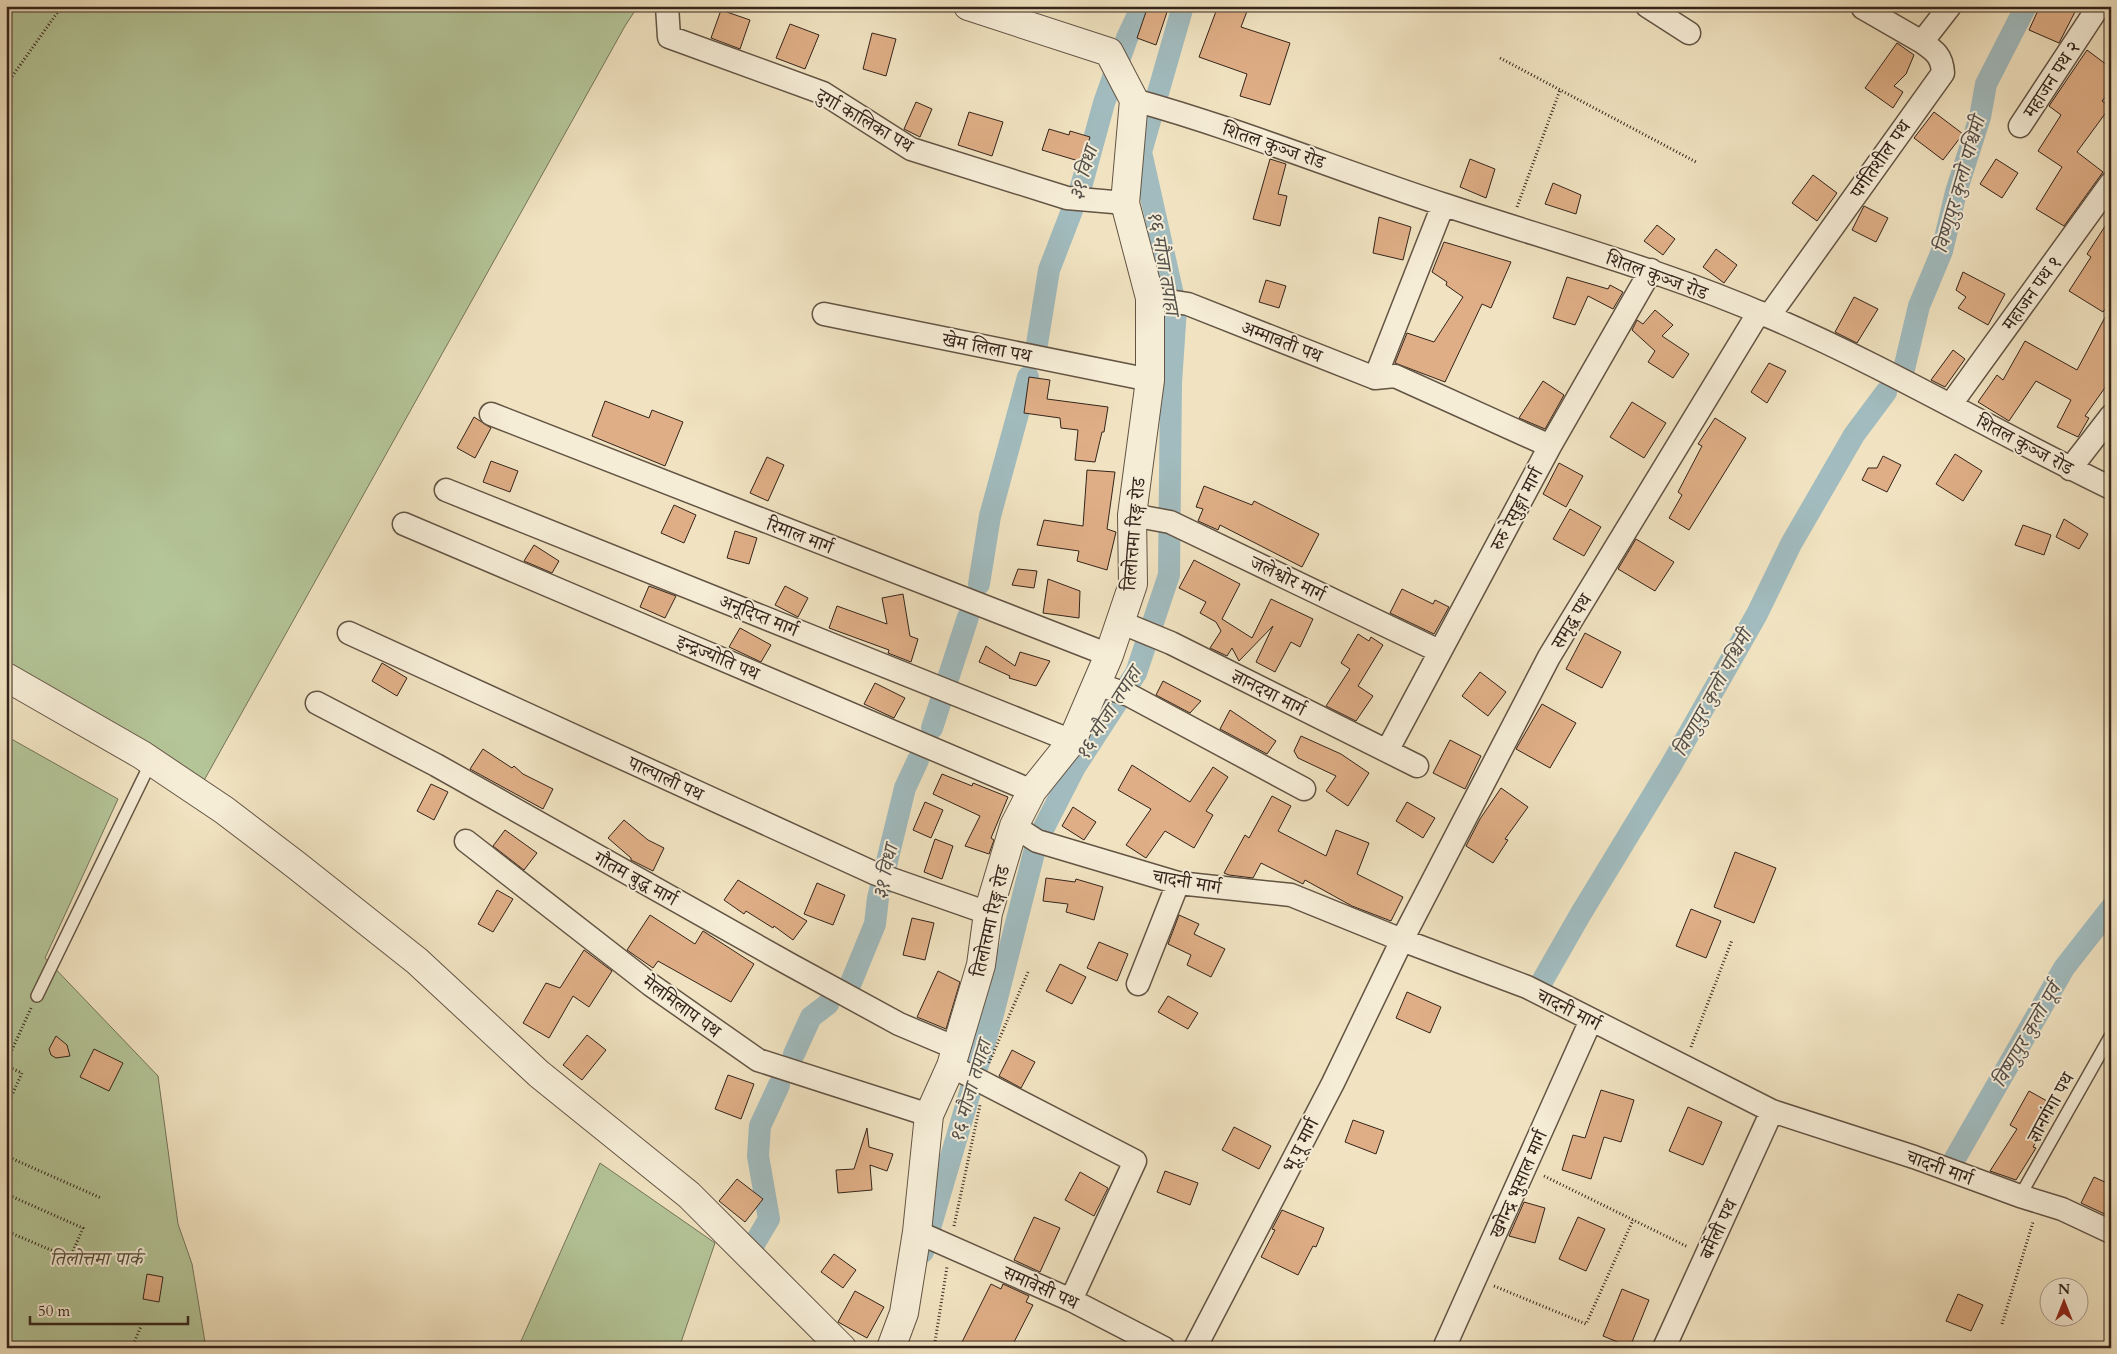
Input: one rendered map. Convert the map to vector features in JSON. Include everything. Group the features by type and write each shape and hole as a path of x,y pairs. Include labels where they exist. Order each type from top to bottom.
{"street":[{"name":"दुर्गा कालिका पथ","path":"667,6 669,37 823,93 910,149 1067,198 1124,203"},
{"path":"968,6 1109,52 1134,99"},
{"path":"1647,6 1689,33"},
{"path":"1922,42 1950,6"},
{"name":"महाजन पथ २","path":"2020,126 2099,6"},
{"name":"पर्गतिशील पथ","path":"1764,314 1943,73 1939,55 1922,42 1863,8"},
{"name":"शितल कुञ्ज रोड","path":"1134,99 1182,113 1443,205 1651,270 1764,314 1951,404 2070,469 2111,488"},
{"name":"तिलोत्तमा रिङ्ग रोड","path":"891,1348 904,1313 917,1232 929,1115 954,1057 982,965 988,913 1014,826 1032,791 1072,741 1109,655 1133,584 1132,515 1150,380 1150,298 1124,203 1134,99"},
{"name":"महाजन पथ १","path":"1951,404 2111,183"},
{"path":"1375,378 1443,205"},
{"name":"रुरु रेसुङ्गा मार्ग","path":"1387,751 1550,446 1651,270"},
{"name":"अम्मावती पथ","path":"1150,298 1188,304 1375,378 1396,376 1550,446"},
{"name":"खेम लिला पथ","path":"824,314 1150,380"},
{"name":"समृद्ध पथ","path":"1402,940 1549,657 1764,314"},
{"name":"रिमाल मार्ग","path":"491,414 1109,655"},
{"path":"2070,469 2111,416"},
{"name":"अनूदिप्त मार्ग","path":"446,490 1072,741"},
{"name":"जलेश्वोर मार्ग","path":"1132,515 1170,522 1440,651"},
{"name":"इन्द्रज्योति पथ","path":"404,524 1032,791"},
{"name":"ज्ञानदया मार्ग","path":"1120,622 1171,643 1416,766"},
{"name":"पाल्पाली पथ","path":"349,633 885,876 988,913"},
{"path":"6,677 94,726 224,810 417,961 539,1074 689,1195 842,1348"},
{"path":"1097,684 1130,695 1304,789"},
{"name":"गौतम बुद्ध मार्ग","path":"317,703 436,764 899,1024 954,1057 984,1083 1135,1161 1071,1300"},
{"name":"चादनी मार्ग","path":"1014,826 1037,841 1178,883 1290,895 1527,987 1772,1111 1914,1157 2062,1209 2111,1232"},
{"name":"मेलमिलाप पथ","path":"466,841 651,985 758,1060 929,1115"},
{"path":"1138,984 1178,883"},
{"name":"भू.पू मार्ग","path":"1195,1348 1333,1083 1402,940"},
{"name":"खगेन्द्र भुसाल मार्ग","path":"1444,1348 1591,1020"},
{"name":"बर्मेली पथ","path":"1664,1348 1772,1111"},
{"name":"समावेसी पथ","path":"917,1232 1071,1300 1164,1348"}],"lane":[{"path":"37,996 152,762"},
{"name":"ज्ञानगंगा पथ","path":"2030,1199 2111,1035"}],"path":[{"path":"6,85 62,6"},
{"path":"1500,58 1696,162"},
{"path":"1510,226 1560,90"},
{"path":"1684,1066 1732,940"},
{"path":"934,1348 949,1246 984,1083 989,1065 1028,972"},
{"path":"6,1108 22,1073 6,1064 37,996"},
{"path":"6,1156 101,1198"},
{"path":"1525,1167 1706,1256"},
{"path":"6,1194 83,1228 70,1258 6,1231"},
{"path":"2002,1324 2030,1199"},
{"path":"1475,1278 1586,1324 1633,1220"},
{"path":"132,1348 141,1326"}],"green space":[{"path":"6,6 638,6 625,26 197,793 6,677"},
{"name":"तिलोत्तमा पार्क","path":"6,736 118,799 45,958 158,1076 178,1224 192,1264 206,1348 6,1348"},
{"path":"600,1163 715,1243 679,1348 518,1348"}],"building":[{"path":"1148,6 1169,6 1156,45 1137,38"},
{"path":"1218,6 1249,6 1241,27 1290,43 1270,105 1240,96 1247,74 1199,57"},
{"path":"2040,6 2078,6 2059,43 2029,30"},
{"path":"721,10 750,20 740,49 711,38"},
{"path":"790,24 819,35 805,69 776,58"},
{"path":"872,33 896,39 886,76 863,69"},
{"path":"1897,43 1914,55 1906,74 1894,86 1903,92 1893,108 1865,88"},
{"path":"2087,50 2111,68 2111,90 2102,101 2110,107 2077,152 2103,172 2064,226 2036,209 2062,167 2038,151 2061,115 2049,106"},
{"path":"916,102 932,109 920,137 904,129"},
{"path":"969,112 1003,122 992,156 958,145"},
{"path":"1934,112 1963,134 1943,160 1914,138"},
{"path":"1049,129 1069,135 1070,131 1090,137 1082,162 1042,150"},
{"path":"1270,159 1286,164 1278,194 1287,196 1280,226 1253,219"},
{"path":"1470,159 1495,169 1486,198 1460,187"},
{"path":"1996,159 2018,173 2002,198 1980,184"},
{"path":"1813,175 1837,193 1817,221 1792,203"},
{"path":"1553,183 1581,195 1576,214 1545,204"},
{"path":"1864,206 1888,218 1876,242 1852,230"},
{"path":"1379,217 1411,227 1403,260 1373,253"},
{"path":"2111,217 2111,300 2103,312 2069,291 2091,257 2087,254"},
{"path":"1657,225 1675,239 1663,255 1644,241"},
{"path":"1444,242 1511,262 1491,308 1482,304 1445,382 1395,363 1407,333 1434,342 1463,297 1446,285 1447,282 1432,272"},
{"path":"1716,249 1737,265 1724,283 1703,267"},
{"path":"1963,272 2005,294 1988,325 1958,308 1966,297 1956,290"},
{"path":"1567,277 1608,289 1610,285 1623,292 1613,309 1588,296 1575,325 1553,318"},
{"path":"1266,280 1286,286 1279,308 1259,302"},
{"path":"1854,297 1878,309 1857,343 1835,332"},
{"path":"2111,306 2111,379 2085,416 2089,418 2078,437 2057,427 2071,400 2036,381 2009,421 1978,402 1997,375 2003,380 2025,341 2077,370"},
{"path":"1655,310 1673,325 1662,336 1689,354 1673,378 1648,362 1655,351 1632,330 1637,320 1643,324"},
{"path":"1953,350 1965,359 1945,387 1931,380"},
{"path":"1769,363 1786,371 1767,403 1751,392"},
{"path":"1029,377 1050,380 1047,399 1108,407 1104,432 1102,432 1095,462 1075,460 1078,430 1061,428 1060,418 1024,413"},
{"path":"1543,381 1564,395 1545,429 1519,418"},
{"path":"605,401 649,418 652,410 683,422 665,466 592,436"},
{"path":"1632,402 1666,423 1644,458 1610,437"},
{"path":"474,417 491,428 475,458 457,448"},
{"path":"1715,418 1746,438 1689,530 1669,518 1682,495 1678,492 1702,446 1698,444"},
{"path":"1955,454 1982,471 1963,501 1936,484"},
{"path":"1883,456 1901,465 1887,492 1862,480 1868,468 1877,468"},
{"path":"767,457 784,465 768,501 750,493"},
{"path":"491,461 518,471 510,492 483,482"},
{"path":"1559,463 1583,476 1566,507 1543,494"},
{"path":"1087,470 1115,472 1107,529 1116,532 1107,570 1077,561 1079,551 1037,545 1044,520 1083,526"},
{"path":"1204,486 1252,505 1254,501 1319,534 1302,567 1220,525 1218,530 1198,521 1203,509 1196,507"},
{"path":"674,505 696,515 684,543 661,533"},
{"path":"1570,509 1601,527 1584,556 1553,539"},
{"path":"2064,519 2088,534 2079,549 2056,537"},
{"path":"2023,525 2051,535 2044,555 2015,545"},
{"path":"735,531 757,538 749,564 727,558"},
{"path":"1636,539 1674,562 1655,591 1618,569"},
{"path":"534,545 559,561 552,573 524,561"},
{"path":"1194,560 1240,584 1222,619 1252,638 1271,599 1313,619 1300,647 1291,642 1275,672 1256,662 1273,626 1239,661 1232,648 1227,656 1210,648 1221,631 1216,622 1200,613 1206,602 1179,588"},
{"path":"1018,569 1037,571 1034,588 1012,585"},
{"path":"1048,579 1080,591 1079,618 1043,613"},
{"path":"649,586 676,596 665,618 640,607"},
{"path":"785,586 808,598 798,617 775,605"},
{"path":"1402,589 1433,604 1435,600 1449,607 1434,634 1390,613"},
{"path":"903,594 910,636 918,639 911,662 888,653 889,650 829,628 837,606 887,624 882,598"},
{"path":"740,628 771,645 761,662 729,647"},
{"path":"1585,633 1621,652 1602,688 1566,669"},
{"path":"1358,634 1369,641 1371,637 1383,645 1358,686 1373,696 1356,721 1326,706 1350,669 1341,663"},
{"path":"986,646 1015,666 1020,652 1050,661 1036,686 1009,678 1010,676 979,662"},
{"path":"382,663 407,678 397,696 372,681"},
{"path":"1480,672 1506,692 1488,716 1462,696"},
{"path":"1163,681 1201,701 1190,713 1156,695"},
{"path":"875,683 905,698 894,718 864,704"},
{"path":"1542,704 1576,723 1550,768 1516,749"},
{"path":"1230,710 1276,741 1267,754 1220,729"},
{"path":"1301,736 1341,754 1369,773 1348,806 1326,791 1336,776 1298,758 1294,751"},
{"path":"1450,740 1481,756 1465,789 1433,773"},
{"path":"483,749 512,768 514,766 523,774 553,789 543,809 470,769"},
{"path":"1132,765 1190,802 1213,767 1228,777 1206,811 1213,815 1194,848 1165,831 1146,858 1126,845 1151,809 1118,790"},
{"path":"942,774 972,786 973,783 1008,797 991,838 994,840 989,854 965,846 980,816 933,794"},
{"path":"431,784 448,792 434,820 417,811"},
{"path":"1501,788 1528,807 1505,839 1508,840 1493,863 1466,846 1480,819"},
{"path":"1272,796 1291,806 1278,831 1326,856 1336,830 1369,843 1357,874 1403,897 1391,921 1352,906 1305,880 1303,884 1261,863 1253,878 1224,873 1245,835 1249,838"},
{"path":"925,802 943,810 931,838 913,830"},
{"path":"1407,802 1435,818 1423,838 1396,821"},
{"path":"1073,807 1096,822 1084,840 1062,826"},
{"path":"624,820 648,840 664,848 653,871 631,860 608,838"},
{"path":"505,830 537,853 524,870 493,846"},
{"path":"935,839 953,846 942,879 924,872"},
{"path":"1735,852 1776,868 1754,923 1714,907"},
{"path":"1046,878 1075,882 1076,879 1103,887 1094,920 1066,912 1068,904 1043,901"},
{"path":"738,880 807,921 793,940 774,926 773,928 746,911 744,914 724,900"},
{"path":"817,883 845,895 833,925 804,914"},
{"path":"497,890 513,899 493,932 478,924"},
{"path":"1691,909 1721,921 1706,958 1676,946"},
{"path":"650,915 695,944 703,931 754,964 731,1002 658,961 653,968 627,950"},
{"path":"1179,915 1199,924 1194,934 1225,949 1211,977 1187,965 1191,955 1168,944"},
{"path":"912,918 934,923 925,960 903,955"},
{"path":"1099,942 1128,954 1117,981 1087,968"},
{"path":"584,950 612,971 589,1007 573,996 549,1038 523,1023 546,983 560,988"},
{"path":"1060,964 1086,977 1072,1004 1046,991"},
{"path":"938,971 960,982 946,1029 917,1017"},
{"path":"1407,992 1441,1007 1430,1033 1396,1018"},
{"path":"1168,996 1198,1013 1188,1029 1158,1012"},
{"path":"587,1035 606,1050 582,1080 563,1065"},
{"path":"56,1036 67,1045 70,1056 56,1058 51,1055 49,1049"},
{"path":"94,1049 123,1063 109,1091 80,1077"},
{"path":"1012,1050 1035,1062 1021,1088 999,1076"},
{"path":"728,1075 754,1084 741,1119 715,1109"},
{"path":"1601,1090 1634,1100 1621,1142 1604,1137 1591,1179 1562,1170 1573,1135 1585,1138"},
{"path":"2029,1091 2056,1106 2033,1147 2036,1148 2016,1180 1990,1171 2017,1129 2010,1125"},
{"path":"1688,1107 1722,1122 1703,1165 1669,1151"},
{"path":"1353,1120 1384,1131 1376,1154 1345,1142"},
{"path":"1234,1127 1271,1146 1259,1169 1222,1150"},
{"path":"867,1128 869,1147 893,1154 887,1171 870,1165 872,1190 838,1193 836,1170 854,1169"},
{"path":"1165,1171 1198,1183 1190,1205 1157,1192"},
{"path":"1080,1172 1108,1188 1094,1216 1065,1200"},
{"path":"2094,1177 2111,1185 2111,1217 2081,1203"},
{"path":"737,1179 763,1199 745,1222 719,1201"},
{"path":"1524,1202 1545,1208 1535,1243 1509,1236"},
{"path":"1282,1210 1324,1228 1316,1247 1313,1246 1298,1275 1261,1257 1275,1230 1272,1229"},
{"path":"1034,1217 1060,1228 1040,1272 1014,1260"},
{"path":"1578,1217 1605,1229 1586,1271 1559,1259"},
{"path":"834,1254 856,1270 843,1288 821,1272"},
{"path":"147,1274 163,1277 159,1302 143,1299"},
{"path":"991,1284 1001,1289 1003,1284 1029,1296 1026,1302 1033,1305 1011,1348 959,1348"},
{"path":"1622,1289 1649,1300 1630,1347 1603,1336"},
{"path":"855,1291 884,1307 867,1338 838,1322"},
{"path":"1958,1294 1983,1305 1971,1331 1946,1321"}],"waterway":[{"name":"३१ विधा","path":"1037,344 1049,270 1081,187 1104,103 1127,38 1142,6"},
{"name":"१६ मौजा तपाहा","path":"923,1252 993,1014 1037,841 1075,767 1136,673 1169,575 1171,383 1176,308 1141,152 1183,6"},
{"name":"विष्णुपुर कुलो पश्चिमी","path":"1904,369 1919,306 1942,251 1956,192 1980,117 1986,84 2026,6"},
{"name":"३१ विधा","path":"979,584 990,516 1028,377"},
{"name":"विष्णुपुर कुलो पश्चिमी","path":"1536,992 1580,915 1670,767 1757,614 1791,544 1854,435 1886,392"},
{"name":"३१ विधा","path":"932,728 968,617"},
{"name":"३१ विधा","path":"850,985 875,924 878,898 905,788 918,760"},
{"name":"विष्णुपुर कुलो पूर्व","path":"1949,1169 2064,968 2111,908"},
{"name":"३१ विधा","path":"794,1054 811,1017 828,1004"},
{"name":"३१ विधा","path":"753,1246 769,1219 758,1156 760,1126 779,1085"}]}
